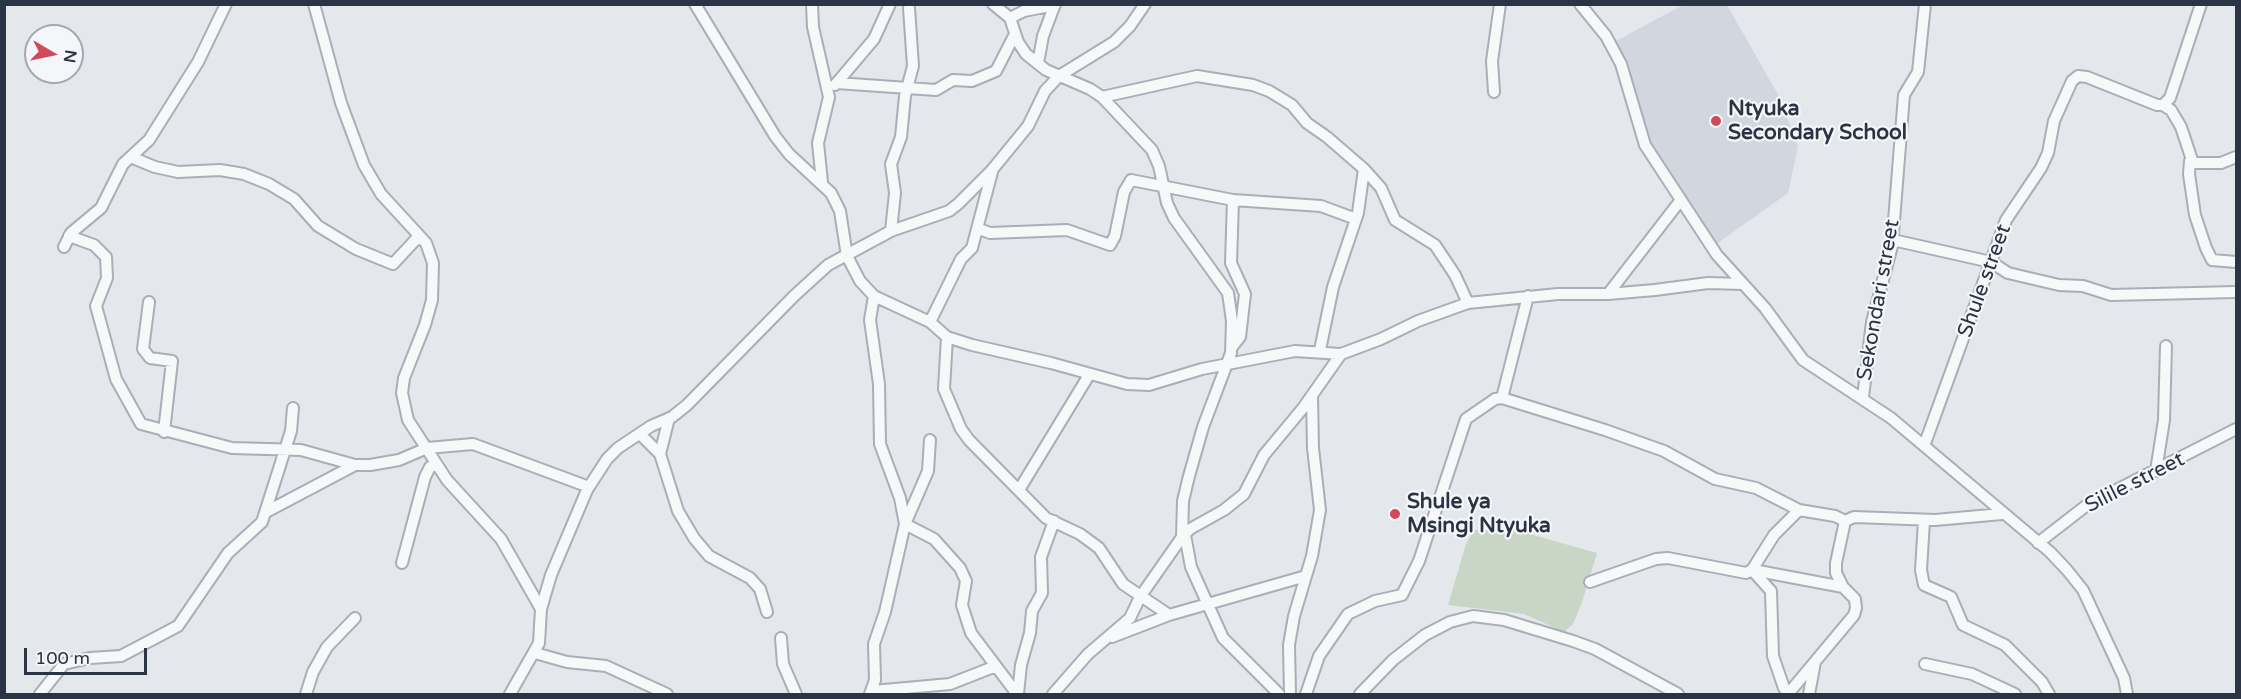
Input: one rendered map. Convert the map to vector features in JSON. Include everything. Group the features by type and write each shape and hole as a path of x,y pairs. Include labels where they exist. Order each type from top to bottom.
{"street":[{"path":"64,247 69,236 101,207 109,196 118,172 149,140 198,62 226,4"},
{"path":"314,4 331,70 364,165 381,194 426,243 433,263 432,300 425,325 404,378 402,393 408,420 436,464 468,506 501,539 541,609"},
{"path":"695,4 774,136 789,154 822,182 831,193 840,211 847,255 860,281 874,296 930,322 947,337 1089,375 1126,384 1149,385 1228,363 1295,351 1320,350 1341,354 1381,339 1418,321 1468,303 1528,296 1608,294 1708,283 1743,284"},
{"path":"812,4 813,27 829,97"},
{"path":"822,182 818,143 829,97 837,83 874,39 890,4"},
{"path":"993,4 1010,18 1015,34 1026,54 1059,76 1090,88 1102,97 1152,150 1159,166 1167,203 1185,236 1228,293 1232,321 1231,349 1228,363 1203,427 1189,476 1183,501 1183,536 1191,567 1223,638 1279,694"},
{"path":"1010,18 1024,11 1055,4 1043,36 1038,63"},
{"path":"510,694 535,653 541,636 541,609 551,575 589,487 607,459 618,448 687,405 802,288 828,265 891,231 949,211 992,170 1028,126 1045,92 1059,76 1114,42 1130,26 1145,4"},
{"path":"1494,92 1492,61 1500,4"},
{"path":"1580,4 1606,36 1621,64 1645,145 1680,201 1718,255 1803,360 1863,397 1924,446 2067,570 2083,590 2124,678 2127,694"},
{"name":"Sekondari street","path":"1863,397 1872,322 1893,240 1904,95 1918,72 1925,4"},
{"path":"2201,4 2170,98 2163,105 2171,110 2188,145 2189,174 2195,215 2206,248 2212,260 2236,262"},
{"path":"891,231 895,193 891,164 903,129 907,90 913,66 909,8"},
{"path":"837,83 876,84 907,90 936,90 953,80 972,81 994,72 1015,34"},
{"path":"1102,97 1197,76 1253,85 1287,101 1307,123 1364,169 1381,188 1395,220 1435,245 1455,275 1468,303"},
{"name":"Shule street","path":"1924,446 2006,220 2041,168 2048,153 2054,121 2074,78 2087,77 2157,105 2163,105"},
{"path":"133,158 155,167 178,172 191,169 220,170 244,174 269,184 294,199 318,226 356,249 393,264 419,236"},
{"path":"2190,160 2196,164 2221,163 2236,158"},
{"path":"1320,350 1333,287 1356,219 1364,169"},
{"path":"930,322 961,259 972,248 979,229 992,170"},
{"path":"979,229 990,232 1067,230 1110,245 1115,236 1124,192 1131,180 1233,200 1321,206 1356,219"},
{"path":"1231,349 1240,337 1245,294 1231,263 1233,200"},
{"path":"1608,294 1680,201"},
{"path":"69,236 94,245 106,257 107,278 96,306 116,379 141,424 164,432 232,448 301,450 355,465 399,460 427,448 472,444 589,487"},
{"path":"1893,240 1991,262 2008,273 2059,285 2083,286 2111,295 2236,292"},
{"path":"874,296 870,320 879,384 880,444 898,490 904,524"},
{"path":"1502,398 1528,296"},
{"path":"149,302 143,349 150,358 171,361 164,432"},
{"path":"947,337 944,389 961,429 1046,518 1080,534 1099,548 1123,584 1169,615"},
{"path":"2156,471 2164,420 2166,346"},
{"path":"1053,694 1074,667 1130,618 1140,597 1183,536 1224,510 1244,494 1264,455 1312,396 1341,354"},
{"path":"1019,490 1089,375"},
{"path":"1290,694 1289,645 1320,510 1313,448 1312,396"},
{"path":"1306,694 1319,657 1348,614 1375,601 1402,594 1419,561 1466,419 1495,399 1502,398 1664,452 1715,478 1756,488 1799,510 1835,516 1845,521"},
{"path":"40,694 64,664 90,658 121,656 178,626 228,554 262,522 291,431 293,408"},
{"path":"660,454 669,418"},
{"name":"Silile street","path":"2038,543 2087,505 2236,429"},
{"path":"640,434 660,454 678,511 694,538 710,556 750,578 760,589 767,612"},
{"path":"930,440 927,471 904,524 885,612 874,644 871,693 950,684 996,666"},
{"path":"402,563 426,477 430,467 436,464"},
{"path":"266,512 355,465"},
{"path":"1752,570 1774,535 1799,510"},
{"path":"1845,521 1854,517 1924,520 2002,514"},
{"path":"1924,520 1921,570 1924,585 1951,597 1963,625 2005,645 2042,682 2049,694"},
{"path":"1018,694 1021,665 1030,633 1032,610 1042,593 1041,557 1054,521"},
{"path":"1752,570 1763,580 1772,596 1773,656 1784,688 1789,694 1854,615 1855,599 1838,580 1836,562 1845,521"},
{"path":"904,524 934,539 960,568 966,581 962,605 971,633 1018,694"},
{"path":"1590,582 1656,559 1668,558 1735,572 1752,570 1843,587"},
{"path":"1103,640 1169,615 1306,576"},
{"path":"1360,694 1393,660 1425,635 1450,622 1473,616 1515,623 1574,640 1678,694"},
{"path":"306,694 313,672 327,647 355,618"},
{"path":"782,638 783,664 796,694"},
{"path":"535,653 558,661 606,666 667,694"},
{"path":"1809,694 1816,659"},
{"path":"1925,663 1972,674 2015,694"}],"shaded area":[{"name":"Ntyuka Secondary School","path":"1683,5 1727,5 1780,98 1798,146 1788,193 1715,245 1650,144 1616,41"}],"green space":[{"path":"1474,530 1515,530 1597,553 1573,624 1564,632 1524,614 1448,605 1466,544"}],"place":[{"name":"Ntyuka Secondary School","path":"1716,121"},
{"name":"Shule ya Msingi Ntyuka","path":"1395,514"}]}
